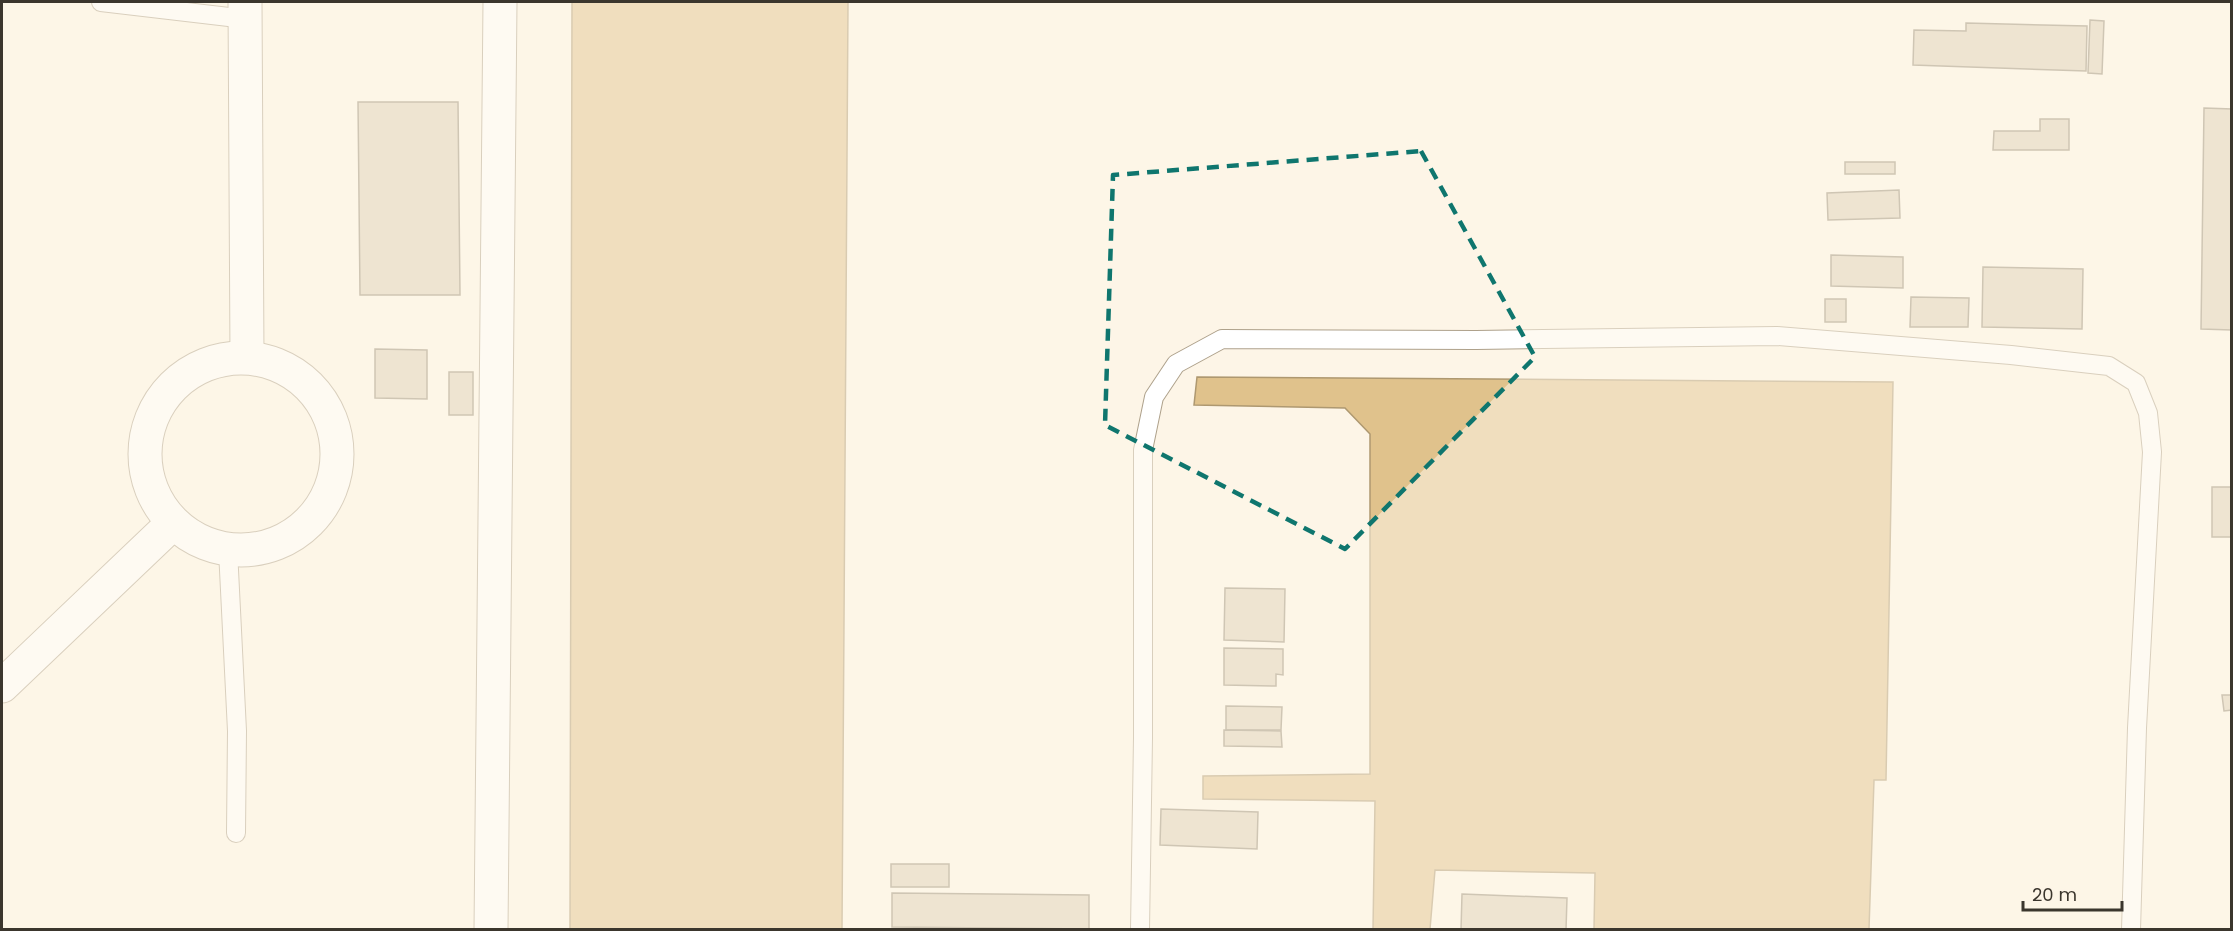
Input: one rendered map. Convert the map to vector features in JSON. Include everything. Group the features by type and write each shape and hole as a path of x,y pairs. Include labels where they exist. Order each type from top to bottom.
{"street":[{"path":"491,930 500,2"},
{"path":"246,10 247,357"},
{"path":"247,357 277,364 303,380 323,404 335,432 338,463 330,494 313,519 288,538 259,549 228,550 199,541 173,523 156,499 146,471 145,442 152,414 168,389 191,371 218,359 247,357"},
{"path":"2,686 173,523"}],"lane":[{"path":"101,2 246,10"},
{"path":"1140,930 1143,450 1154,397 1176,363 1222,339 1476,340 1777,336 2109,366 2136,383 2148,413 2152,452 2137,728 2131,930"},
{"path":"228,550 237,731 236,833"}],"highlighted area":[{"path":"1421,151 1535,357 1345,549 1105,425 1113,175"}],"shaded area":[{"path":"572,2 848,2 842,929 570,929"},
{"path":"1197,377 1893,382 1886,780 1874,780 1869,929 1594,929 1595,873 1435,870 1430,929 1373,929 1375,801 1203,799 1203,776 1370,774 1370,434 1345,408 1194,405"}],"building":[{"path":"2090,20 2104,21 2102,74 2088,73"},
{"path":"1966,23 2087,26 2086,71 1913,65 1914,30 1966,31"},
{"path":"358,102 458,102 460,295 360,295"},
{"path":"2204,108 2232,109 2232,330 2201,329"},
{"path":"2040,119 2069,119 2069,150 1993,150 1994,131 2040,131"},
{"path":"1845,162 1895,162 1895,174 1845,174"},
{"path":"1899,190 1900,218 1828,220 1827,193"},
{"path":"1831,255 1903,257 1903,288 1831,286"},
{"path":"1983,267 2083,269 2082,329 1982,327"},
{"path":"1911,297 1969,298 1968,327 1910,327"},
{"path":"1825,299 1846,299 1846,322 1825,322"},
{"path":"375,349 427,350 427,399 375,398"},
{"path":"449,372 473,372 473,415 449,415"},
{"path":"2212,487 2232,487 2232,537 2212,537"},
{"path":"1225,588 1285,589 1284,642 1224,640"},
{"path":"1224,648 1283,649 1283,675 1276,674 1276,686 1224,685"},
{"path":"2222,695 2232,695 2232,710 2224,711"},
{"path":"1226,706 1282,707 1281,730 1226,730"},
{"path":"1224,730 1281,731 1282,747 1224,746"},
{"path":"1161,809 1258,812 1257,849 1160,845"},
{"path":"891,864 949,864 949,887 891,887"},
{"path":"892,893 1089,895 1089,929 892,927"},
{"path":"1462,894 1567,898 1566,930 1461,930"}]}
